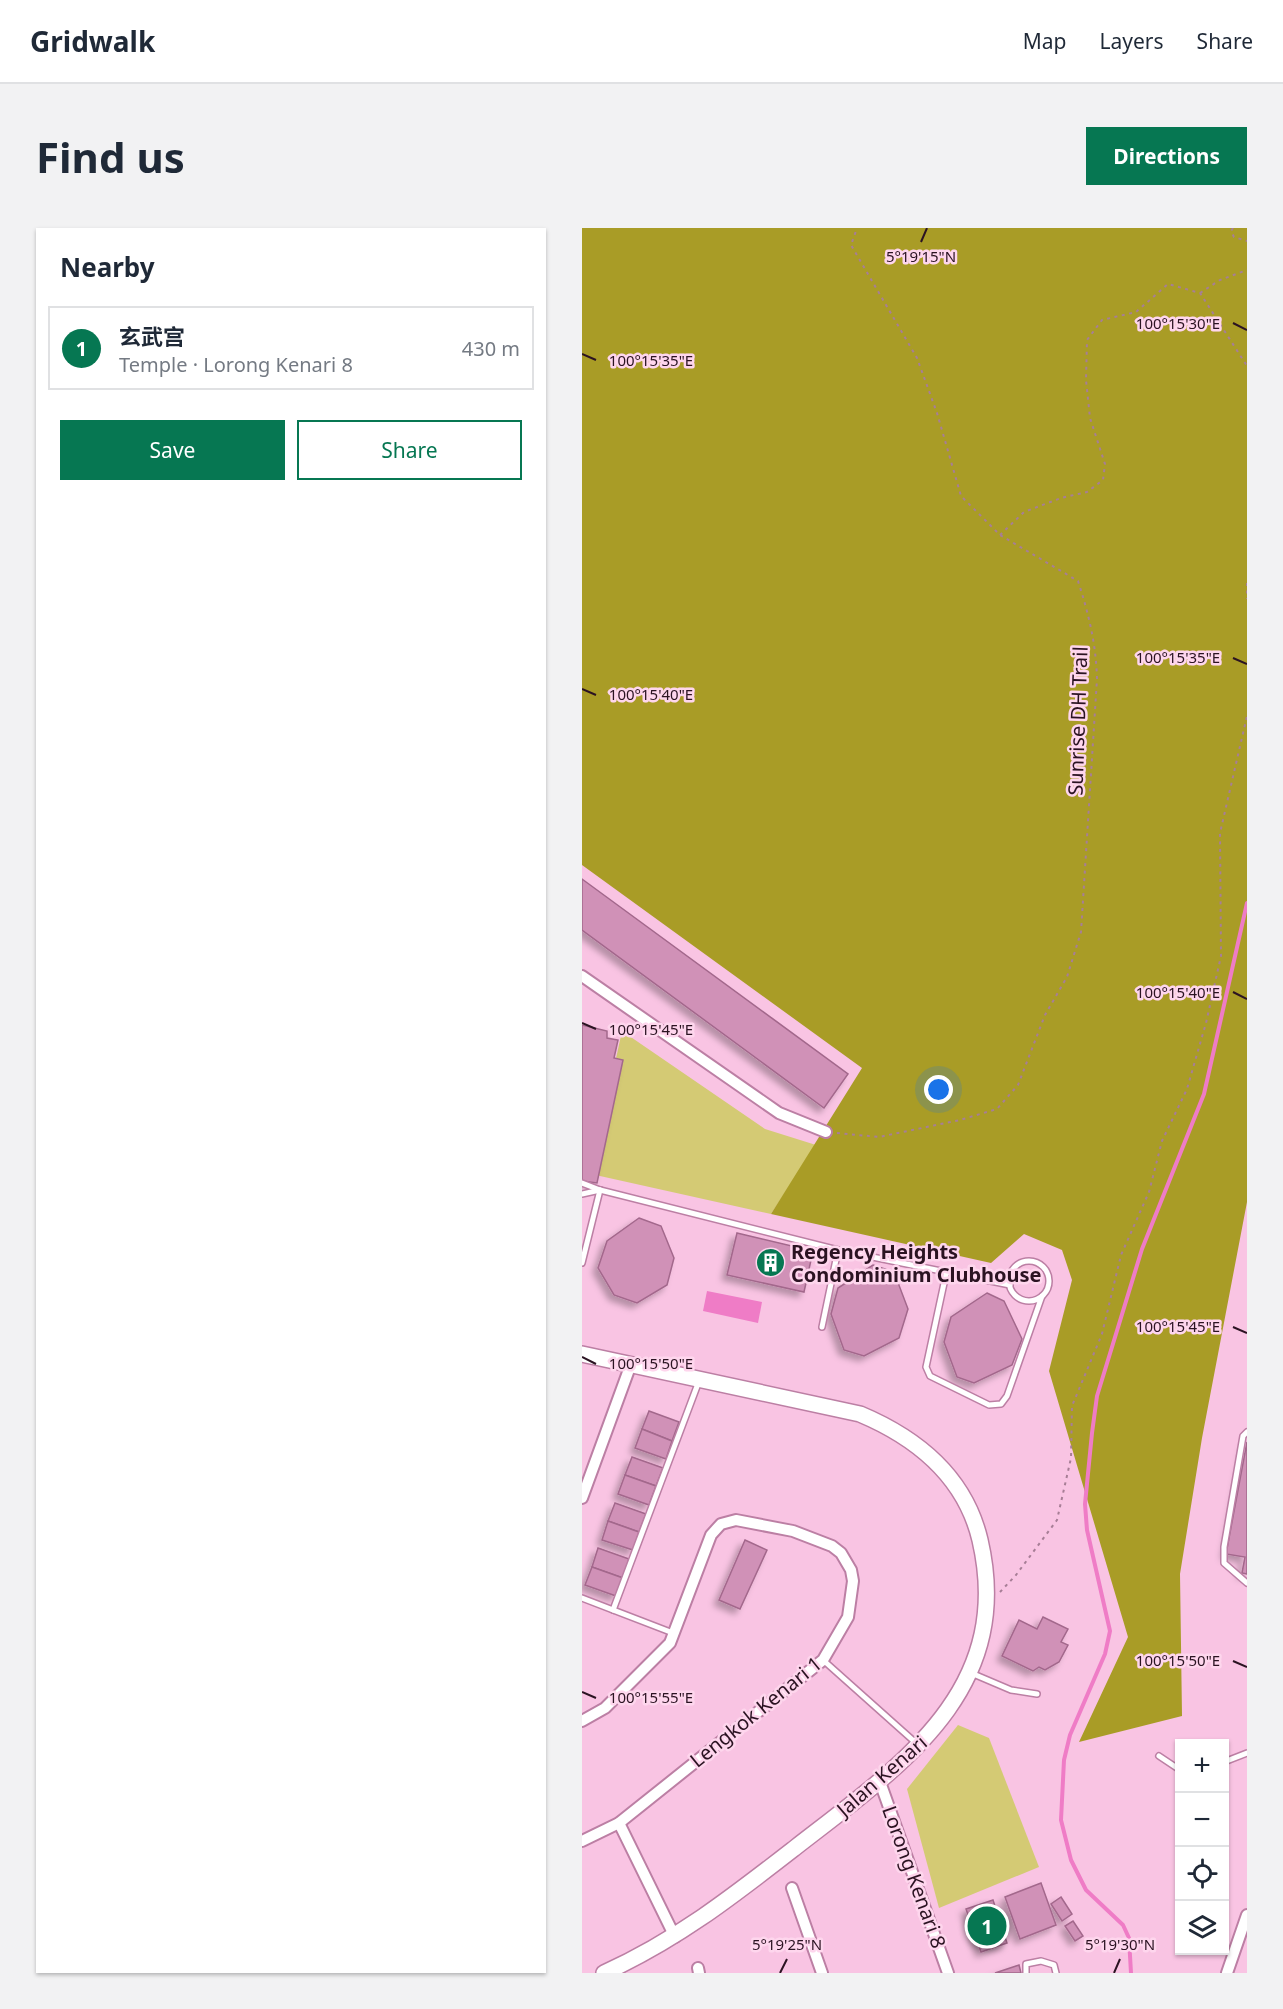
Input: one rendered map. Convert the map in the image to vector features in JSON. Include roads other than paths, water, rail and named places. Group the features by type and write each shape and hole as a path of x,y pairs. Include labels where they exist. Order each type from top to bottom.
{"street":[{"path":"582,976 779,1113 826,1132"},
{"name":"Jalan Kenari","path":"582,1354 860,1414 884,1425 916,1443 960,1491 977,1527 986,1567 986,1607 980,1643 969,1672 946,1715 920,1746 880,1782 675,1937 604,1973"},
{"path":"582,1498 631,1364"},
{"name":"Lengkok Kenari 1","path":"582,1721 604,1708 663,1651 675,1634 711,1535 721,1524 736,1520 793,1531 832,1546 841,1553 851,1570 853,1581 848,1617 823,1660 619,1823 582,1841"},
{"name":"Lorong Kenari 8","path":"880,1782 948,1973"},
{"path":"619,1823 675,1937"},
{"path":"792,1888 822,1973"},
{"path":"1227,1973 1247,1915"}],"lane":[{"path":"582,1183 600,1190 838,1250 946,1274 1010,1285"},
{"path":"582,1194 600,1190"},
{"path":"582,1263 600,1190"},
{"path":"822,1327 838,1250"},
{"path":"946,1274 926,1367 930,1376 989,1405 1001,1404 1007,1396 1049,1281 1044,1267 1038,1263 1023,1261 1017,1265 1009,1278 1010,1285 1021,1299 1033,1300 1042,1296"},
{"path":"613,1610 699,1379"},
{"path":"1247,1432 1242,1436 1224,1547 1224,1563 1247,1583"},
{"path":"582,1598 675,1634"},
{"path":"823,1660 920,1746"},
{"path":"969,1672 1011,1690 1038,1694"},
{"path":"1229,1760 1247,1754"},
{"path":"1159,1756 1175,1767"},
{"path":"1026,1973 1026,1964 1041,1961 1054,1965 1056,1973"}],"waterway":[{"path":"1131,1973 1129,1938 1123,1925 1086,1890 1071,1860 1061,1820 1064,1760 1070,1735 1105,1654 1110,1631 1087,1530 1085,1504 1092,1433 1097,1396 1142,1249 1204,1094 1247,903"}],"place":[{"name":"Regency Heights Condominium Clubhouse","path":"770,1263"},
{"name":"玄武宫","path":"987,1926"}]}
